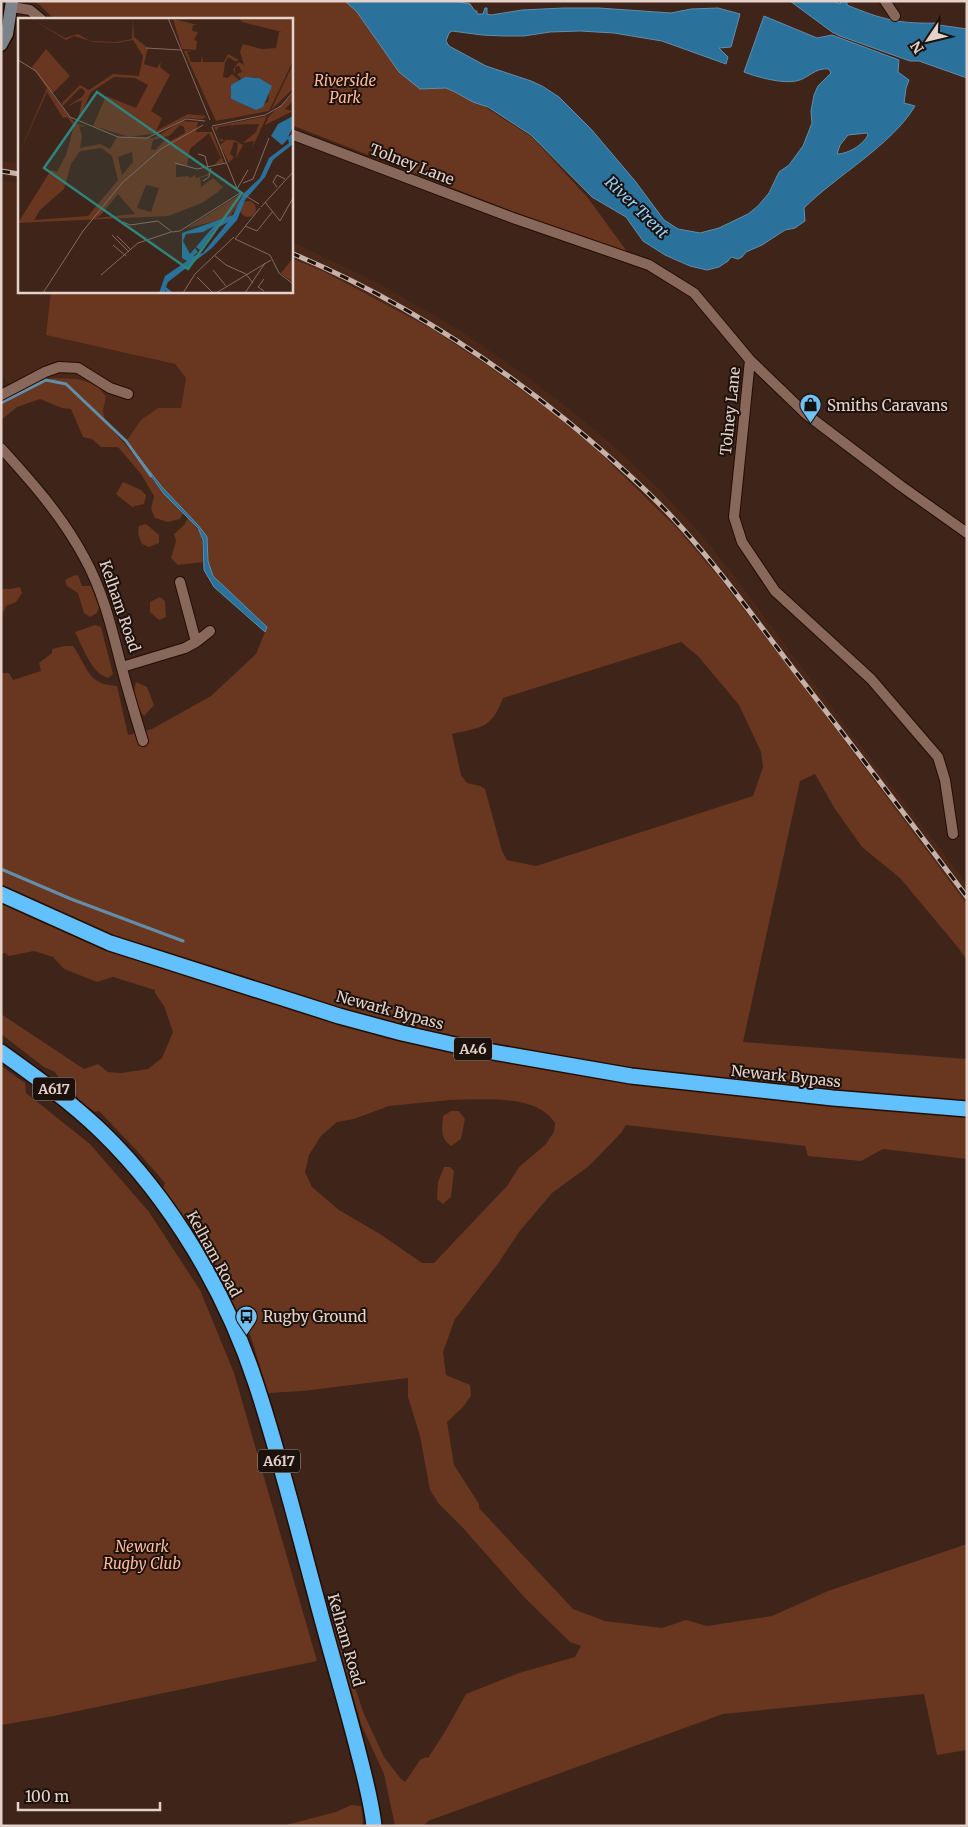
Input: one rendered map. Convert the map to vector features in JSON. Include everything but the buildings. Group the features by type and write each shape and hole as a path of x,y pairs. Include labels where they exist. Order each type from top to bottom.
{"highway":[{"name":"Newark Bypass","path":"1,894 128,950 339,1016 464,1047 631,1076 775,1093 967,1109"},
{"name":"Kelham Road","path":"1,1052 62,1095 102,1132 144,1177 191,1244 222,1303 245,1355 267,1420 347,1708 368,1792 374,1826"}],"main road":[{"path":"1,45 7,34 12,4"}],"street":[{"path":"885,1 895,16"},
{"path":"12,4 30,10 40,18"},
{"name":"Tolney Lane","path":"292,134 513,218 649,265 694,293 750,360 734,517 742,542 775,592 870,679 938,758 945,780 953,834"},
{"path":"750,360 806,414 967,533"},
{"path":"1,396 45,372 59,367 78,368 110,388 128,394"},
{"name":"Kelham Road","path":"1,448 47,500 71,534 85,559 101,595 143,742"},
{"path":"180,582 196,642"},
{"path":"122,667 185,648 210,631"}],"shaded area":[{"path":"1,161 18,163 18,178 1,175"},
{"path":"1,180 18,183 18,292 51,292 47,335 175,364 186,378 181,408 141,420 126,441 66,384 45,377 16,392 1,375"},
{"path":"292,241 378,283 461,331 522,373 576,414 661,491 698,531 729,569 967,884 967,904 805,688 718,576 675,526 636,486 553,413 487,365 432,329 325,272 292,258"}],"green space":[{"name":"Riverside Park","path":"30,1 345,1 357,12 399,72 420,88 446,88 479,103 532,137 588,198 628,253 525,216 292,125 292,18 53,18 39,4"},
{"path":"292,258 325,272 432,329 487,365 553,413 596,449 675,526 718,576 805,688 967,904 967,960 900,878 862,847 835,809 815,774 800,781 743,1042 967,1059 967,1159 883,1149 861,1161 808,1156 805,1146 626,1125 621,1133 589,1166 552,1193 519,1232 497,1265 455,1319 443,1352 446,1375 470,1385 471,1396 463,1407 447,1422 454,1465 479,1504 479,1508 573,1609 605,1621 662,1628 686,1620 707,1626 772,1616 828,1591 967,1544 967,1750 937,1755 924,1694 723,1714 428,1821 424,1826 395,1826 384,1774 361,1724 329,1611 364,1714 384,1757 405,1782 420,1760 428,1758 466,1694 519,1673 575,1657 581,1646 570,1642 526,1599 439,1504 430,1490 420,1436 408,1397 408,1378 303,1391 268,1393 250,1334 245,1330 191,1231 163,1189 165,1183 99,1111 95,1112 80,1102 73,1090 63,1084 55,1072 44,1067 1,1034 1,1014 84,1069 98,1064 108,1072 121,1073 148,1069 162,1058 173,1032 164,1006 155,990 113,977 97,982 64,969 53,957 34,951 9,956 1,953 1,673 9,673 13,680 41,671 39,663 52,653 52,649 73,646 89,674 107,685 117,686 128,735 152,729 211,696 256,654 267,627 213,576 208,561 206,537 198,525 162,487 126,441 141,420 158,408 181,408 186,378 175,364 46,335 51,292 292,292","holes":["681,642 698,656 739,705 761,752 763,767 753,796 536,866 507,860 502,851 485,789 467,783 461,775 452,734 478,728 490,721 503,698","450,1100 507,1100 535,1107 546,1113 555,1123 554,1132 545,1145 519,1167 507,1186 434,1263 422,1263 380,1234 339,1210 312,1187 305,1172 309,1155 321,1136 337,1122 354,1119 389,1106"]},
{"path":"54,378 77,379 97,385 106,397 103,410 105,422 126,445 164,494 183,514 180,519 168,522 155,518 151,509 154,496 141,474 118,447 101,447 92,439 83,437 71,409 62,408 40,399 17,407 1,420 1,399 40,381"},
{"path":"123,482 141,490 146,495 144,504 132,507 116,494"},
{"path":"188,518 202,538 203,562 178,565 171,558 176,541 174,534 184,525"},
{"path":"146,524 159,535 159,543 149,547 142,544 138,534 139,526"},
{"path":"78,575 82,586 91,586 99,607 97,613 90,617 84,613 78,593 67,586 65,580"},
{"path":"20,587 22,593 16,602 6,606 3,613 1,613 1,589"},
{"path":"160,597 165,601 166,617 159,620 150,612 150,602"},
{"path":"95,625 101,627 113,674 108,678 97,671 92,665 75,632"},
{"path":"136,682 147,687 154,705 144,716 135,700"},
{"name":"Newark Rugby Club","path":"1,1066 25,1083 26,1093 90,1144 149,1212 200,1290 234,1373 317,1661 54,1716 1,1725"},
{"path":"451,1111 459,1111 465,1119 461,1139 451,1146 445,1140 442,1129 443,1116"},
{"path":"444,1167 450,1167 454,1171 451,1197 443,1204 437,1199 438,1182"},
{"path":"351,1805 361,1806 363,1822 361,1826 282,1826 336,1812"}],"water":[{"name":"River Trent","path":"345,1 454,1 470,4 477,11 477,14 483,14 485,8 487,8 487,14 491,15 522,10 563,8 599,8 671,13 691,9 718,8 740,14 731,47 719,48 728,57 726,64 662,41 614,33 580,31 503,36 452,31 449,33 446,41 449,46 486,66 531,81 559,97 591,129 635,181 664,220 678,229 700,233 719,228 748,214 769,193 779,172 789,165 803,146 812,123 811,111 814,95 818,86 831,73 829,69 824,69 816,71 800,80 784,82 744,72 764,16 817,38 832,35 899,60 898,72 909,80 904,103 915,106 893,134 804,208 805,221 795,228 785,230 762,245 746,252 738,259 731,257 719,267 707,270 690,266 665,255 643,241 626,217 592,197 531,135 488,107 473,102 446,88 420,89 399,72 357,12","holes":["867,133 868,135 855,148 837,154 840,145 848,135"]},
{"path":"790,1 834,1 840,4 841,1 847,1 847,5 892,20 913,23 939,23 939,25 967,29 967,78 919,61 910,61 840,36"},
{"path":"126,441 162,487 207,537 208,561 213,576 267,627 265,632 214,587 204,570 203,540 198,528 164,494"}],"waterway":[{"path":"1,403 46,380 66,384 126,441 151,476"},
{"path":"1,869 71,899 183,941"}],"railway":[{"path":"1,171 18,174"},
{"path":"292,253 364,287 435,327 469,349 567,421 647,491 720,573 967,897"}],"place":[{"name":"Smiths Caravans","path":"811,424"},
{"name":"Rugby Ground","path":"247,1335"}]}
